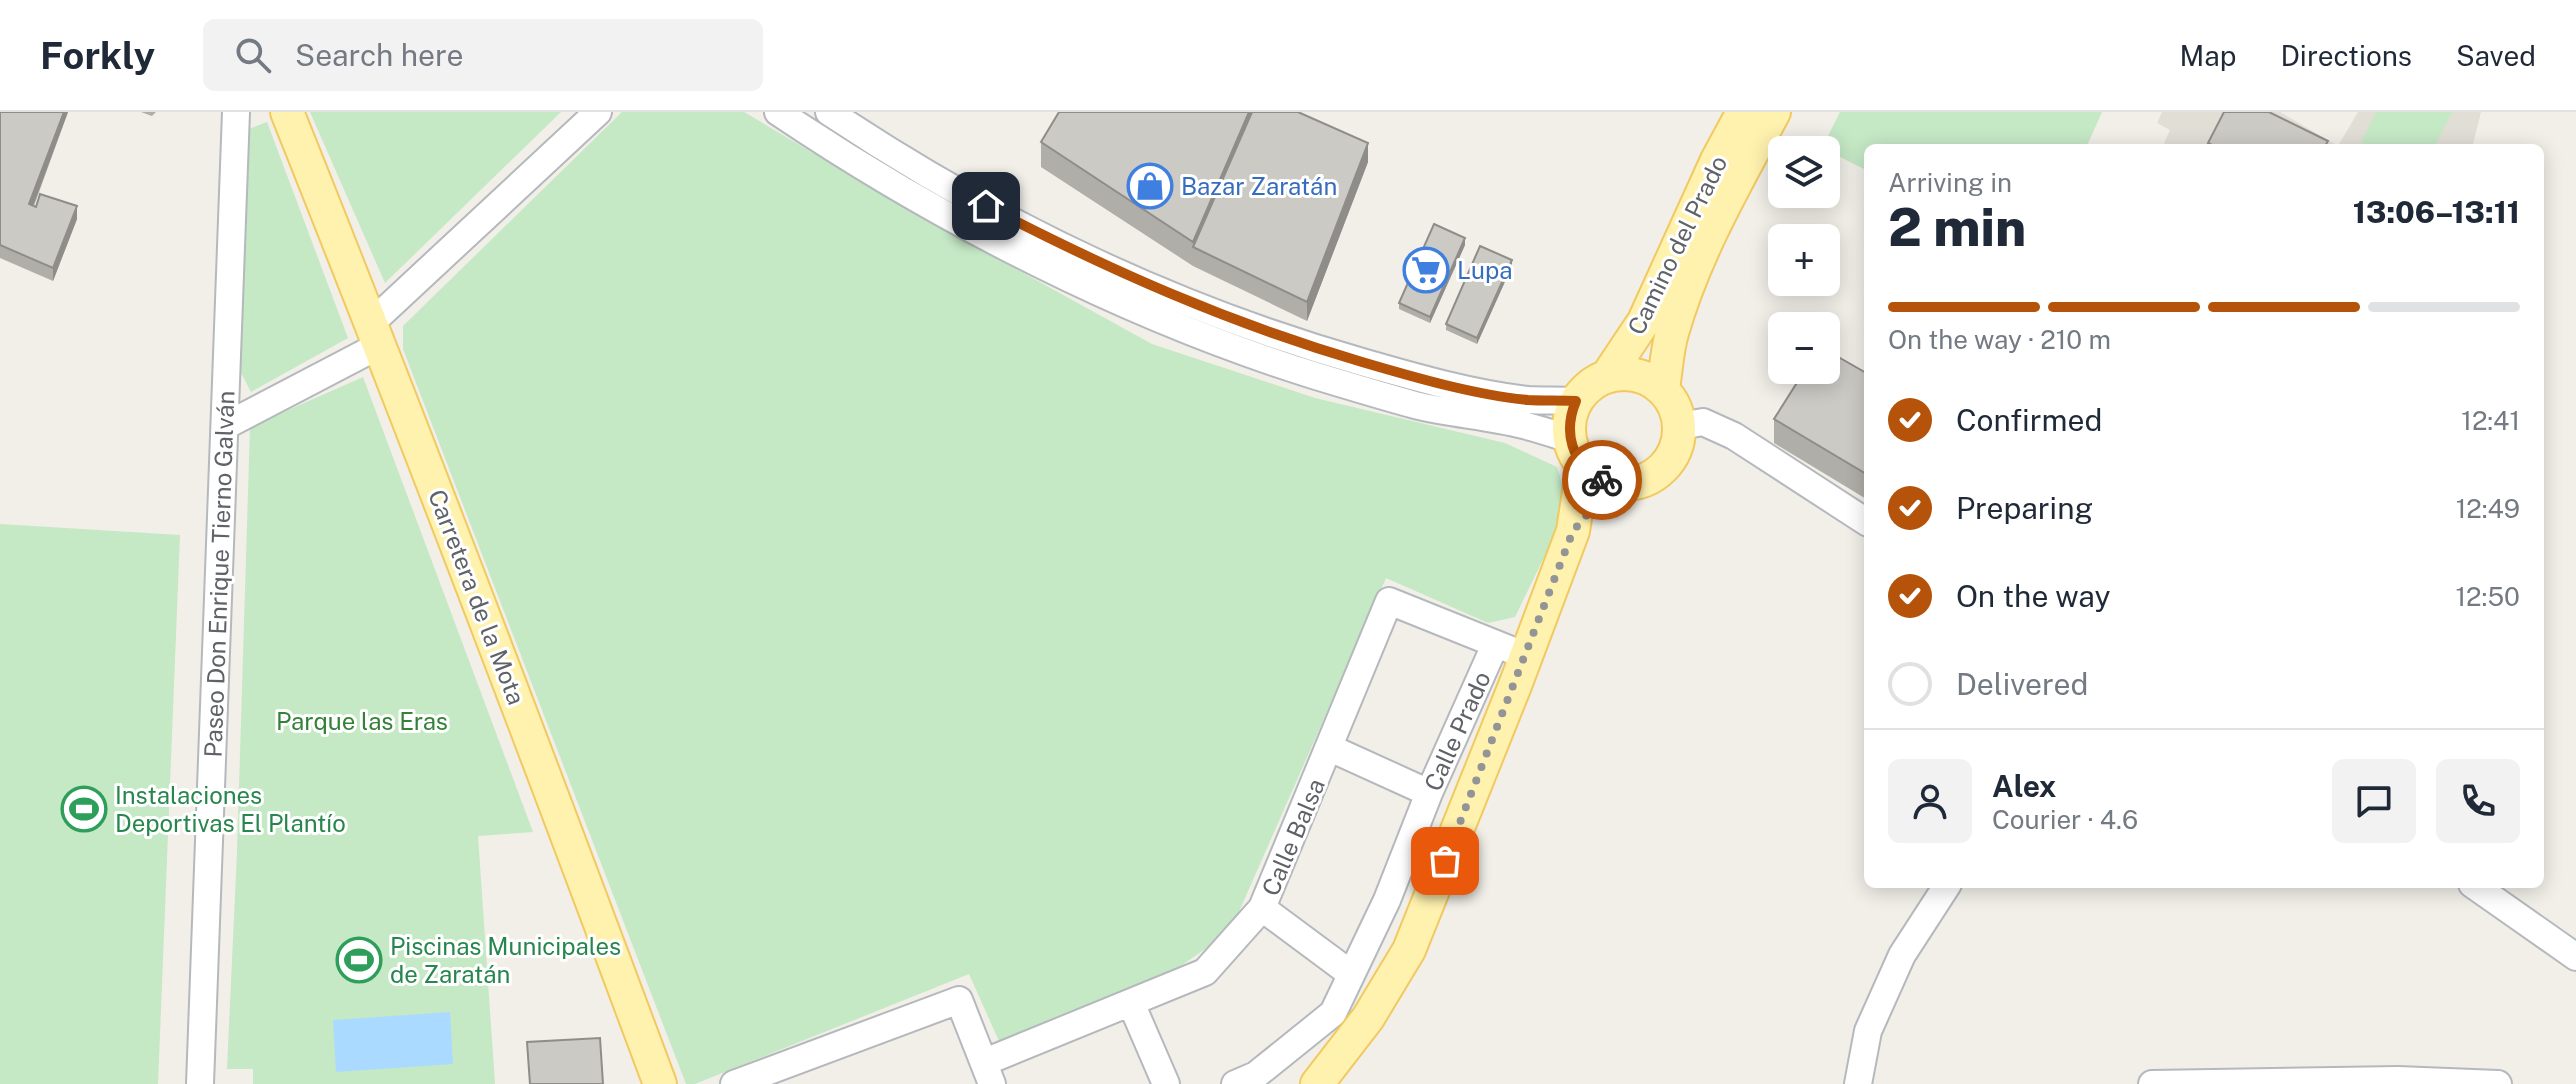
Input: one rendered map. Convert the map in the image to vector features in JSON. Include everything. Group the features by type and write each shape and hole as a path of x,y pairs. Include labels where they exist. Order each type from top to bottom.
{"main road":[{"name":"Carretera de la Mota","path":"287,112 555,799 660,1084"},
{"name":"Camino del Prado","path":"1608,375 1644,321 1717,160 1743,112"},
{"name":"Camino del Prado","path":"1663,388 1671,335 1688,288 1730,194 1774,112"},
{"path":"1317,1084 1368,1018 1409,950 1526,656 1573,531 1576,452 1569,426 1576,401 1595,381 1622,373 1650,379 1663,388 1673,401 1680,426 1678,442 1662,470 1649,479 1633,484 1617,484 1593,475 1576,452"},
{"path":"1573,531 1617,484"}],"street":[{"name":"Paseo Don Enrique Tierno Galván","path":"200,1084 236,112"},
{"path":"225,426 375,333 382,313 598,112"},
{"path":"778,112 845,157 964,223 1068,278 1195,334 1314,376 1418,405 1522,424 1576,452"},
{"path":"829,112 986,206 1084,257 1202,309 1318,349 1422,379 1527,400 1576,401"},
{"path":"1680,426 1703,422 1734,436 1864,520"},
{"name":"Calle Balsa","path":"989,1073 1131,1003 1205,972 1262,908 1389,601 1526,656"},
{"name":"Calle Prado","path":"1235,1084 1256,1075 1333,1013 1387,900 1429,793 1495,645"},
{"path":"1330,748 1429,793"},
{"path":"1858,1084 1868,1031 1902,955 1945,888"},
{"path":"2478,888 2576,957"},
{"path":"1262,908 1351,974 1353,999 1368,1018"},
{"path":"1351,974 1375,957 1409,950"},
{"path":"734,1084 778,1076 959,1000 989,1073"},
{"path":"1131,1003 1166,1084"},
{"path":"2152,1084 2498,1084"}],"shaded area":[{"path":"2162,112 2280,112 2335,144 2164,144 2170,130 2157,123"},
{"path":"2358,112 2481,112 2473,144 2339,144"}],"green space":[{"path":"310,112 561,112 385,283"},
{"path":"622,112 744,112 913,212 1152,344 1315,398 1505,443 1557,467 1569,506 1515,617 1488,623 1386,578 1230,932 1179,967 999,1041 969,974 695,1084 686,1084 403,349 403,326"},
{"path":"1840,112 2102,112 2088,144 1864,144 1864,169 1840,157 1840,136 1828,136"},
{"path":"2376,112 2452,112 2436,144 2361,142"},
{"path":"267,122 348,338 251,392 239,369 249,129"},
{"name":"Parque las Eras","path":"363,377 533,832 478,836 495,1084 253,1084 253,1069 227,1069 250,427"},
{"name":"Instalaciones Deportivas El Plantío","path":"0,524 180,535 158,1084 0,1084"}],"water":[{"path":"450,1012 453,1064 336,1072 333,1020"}],"building":[{"path":"0,112 64,112 29,204 36,207 40,194 77,206 53,268 0,245"},
{"name":"Bazar Zaratán","path":"1059,112 1249,112 1193,242 1041,142"},
{"path":"1252,112 1298,112 1368,143 1307,302 1193,247"},
{"path":"2224,112 2269,112 2328,141 2326,144 2208,143"},
{"path":"1434,224 1465,238 1430,317 1399,303"},
{"path":"1480,246 1512,260 1477,338 1446,324"},
{"path":"1840,358 1864,372 1864,473 1774,419 1796,384 1840,384"},
{"path":"600,1038 603,1084 530,1084 527,1042"}],"way so far":[{"path":"1445,861 1573,531 1617,484 1602,480"}],"place":[{"name":"Bazar Zaratán","path":"1150,186"},
{"name":"Lupa","path":"1426,270"},
{"name":"Instalaciones Deportivas El Plantío","path":"84,809"},
{"name":"Piscinas Municipales de Zaratán","path":"359,960"}],"route":[{"path":"986,206 1084,257 1202,309 1318,349 1422,379 1527,400 1576,401 1571,413 1570,439 1583,466 1602,480"}]}
